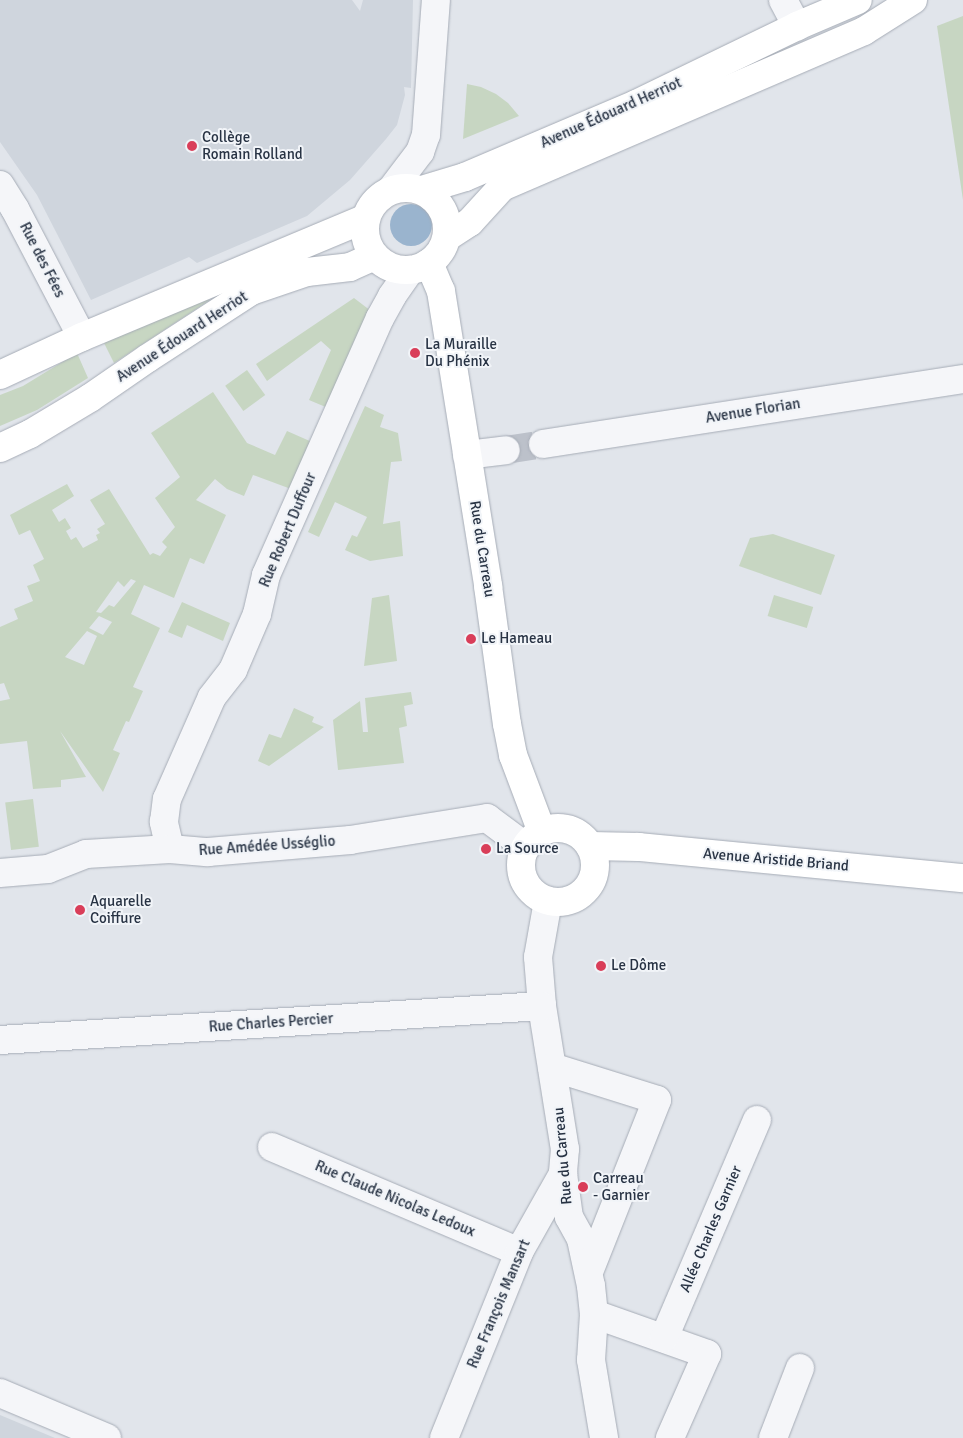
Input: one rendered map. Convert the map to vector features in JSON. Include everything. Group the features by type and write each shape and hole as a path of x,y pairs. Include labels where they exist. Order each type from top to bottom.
{"street":[{"path":"391,190 412,188 422,190 433,196 440,205 448,225 447,237 441,252 420,267 397,269 385,265 375,256 368,245 365,232 366,218 380,197 391,190 420,152 426,135 436,0"},
{"path":"782,0 797,26"},
{"name":"Avenue Édouard Herriot","path":"422,190 465,177 627,108 797,26 858,0"},
{"name":"Avenue Édouard Herriot","path":"447,237 470,222 502,187 672,112 864,31 913,0"},
{"name":"Avenue Édouard Herriot","path":"672,112 702,86 789,51 798,43 797,26"},
{"name":"Rue des Fées","path":"0,185 16,209 82,337"},
{"name":"Avenue Édouard Herriot","path":"0,375 82,337 366,218"},
{"name":"Avenue Édouard Herriot","path":"0,448 30,434 90,398 251,291 308,272 350,266 375,256"},
{"name":"Rue du Carreau","path":"420,267 441,291 507,724 534,839"},
{"name":"Rue Robert Duffour","path":"170,850 164,822 167,799 212,697 233,670 256,614 266,575 380,318 392,296 420,267"},
{"name":"Avenue Florian","path":"542,444 963,379"},
{"path":"467,455 506,450"},
{"name":"Rue Amédée Usséglio","path":"0,873 48,868 86,854 170,850 208,852 350,840 487,818 534,839"},
{"path":"552,828 574,831 590,846 595,867 588,887 570,900 548,901 538,897 529,889 523,879 520,868 521,857 534,839 552,828"},
{"name":"Avenue Aristide Briand","path":"590,846 639,847 963,878"},
{"name":"Rue du Carreau","path":"548,901 538,957 542,1006 565,1149 563,1174 569,1217 581,1239 588,1272 594,1314 590,1360 604,1438"},
{"name":"Rue Charles Percier","path":"0,1040 542,1006"},
{"path":"552,1066 657,1100 588,1272"},
{"name":"Allée Charles Garnier","path":"664,1338 757,1120"},
{"name":"Rue Claude Nicolas Ledoux","path":"272,1147 519,1252"},
{"name":"Rue François Mansart","path":"444,1438 519,1252 563,1174"},
{"path":"594,1314 707,1354 670,1438"},
{"path":"773,1438 800,1368"},
{"path":"0,1393 107,1438"}],"shaded area":[{"name":"Collège Romain Rolland","path":"0,0 352,0 360,11 363,0 413,0 411,88 404,87 405,95 397,125 386,139 350,180 307,216 197,263 189,257 91,300 37,195 0,142"},
{"path":"0,1415 55,1438 0,1438"}],"green space":[{"path":"963,16 963,200 937,26"},
{"path":"467,84 481,87 496,94 508,103 519,116 463,139"},
{"path":"354,298 371,311 328,408 309,400 331,350 321,341 267,381 256,364"},
{"path":"204,299 210,300 114,363 103,341"},
{"path":"77,353 88,378 37,410 0,426 0,395 23,386"},
{"path":"247,370 265,395 243,411 225,386"},
{"path":"213,392 247,443 275,455 287,431 312,442 291,489 253,475 244,496 227,489 215,479 196,500 226,515 204,564 190,558 174,598 144,585 131,614 160,628 133,687 143,691 129,722 126,721 113,750 120,753 103,792 60,731 86,777 61,780 61,787 33,789 27,741 0,744 0,701 10,699 4,683 0,684 0,627 18,619 14,609 33,601 27,586 40,581 33,565 44,559 30,530 19,535 10,515 67,484 74,496 52,510 59,522 65,518 71,528 66,531 71,540 76,537 83,548 98,540 96,535 100,533 97,529 105,524 90,500 109,489 150,555 153,553 160,556 167,547 162,542 175,527 155,498 180,477 151,433","holes":["131,579 136,581 114,607 109,605 101,613 96,612 118,581 124,587","99,616 112,622 103,635 89,628","87,631 97,636 84,665 65,657"]},
{"path":"365,406 384,415 380,427 398,433 402,461 391,462 383,524 400,521 403,556 370,561 345,550 352,535 357,537 367,517 335,502 319,537 308,532"},
{"path":"773,534 835,555 821,595 739,566 750,538"},
{"path":"389,595 397,661 364,666 372,598"},
{"path":"774,595 813,607 807,628 768,616"},
{"path":"182,602 230,623 223,641 187,625 182,638 168,632"},
{"path":"411,692 413,704 404,706 407,726 399,728 404,763 338,770 333,720 360,701 363,732 368,732 365,698"},
{"path":"294,708 314,717 312,722 324,727 269,766 258,761 269,734 281,738"},
{"path":"33,799 39,847 11,850 5,802"}],"water":[{"path":"415,204 423,207 429,213 432,225 429,237 423,243 407,246 399,243 393,237 390,221 393,213 399,207"}],"tunnel":[{"path":"506,450 543,444"}],"place":[{"name":"Collège Romain Rolland","path":"192,146"},
{"name":"La Muraille Du Phénix","path":"415,353"},
{"name":"Le Hameau","path":"471,639"},
{"name":"La Source","path":"486,849"},
{"name":"Aquarelle Coiffure","path":"80,910"},
{"name":"Le Dôme","path":"601,966"},
{"name":"Carreau - Garnier","path":"583,1187"}]}
